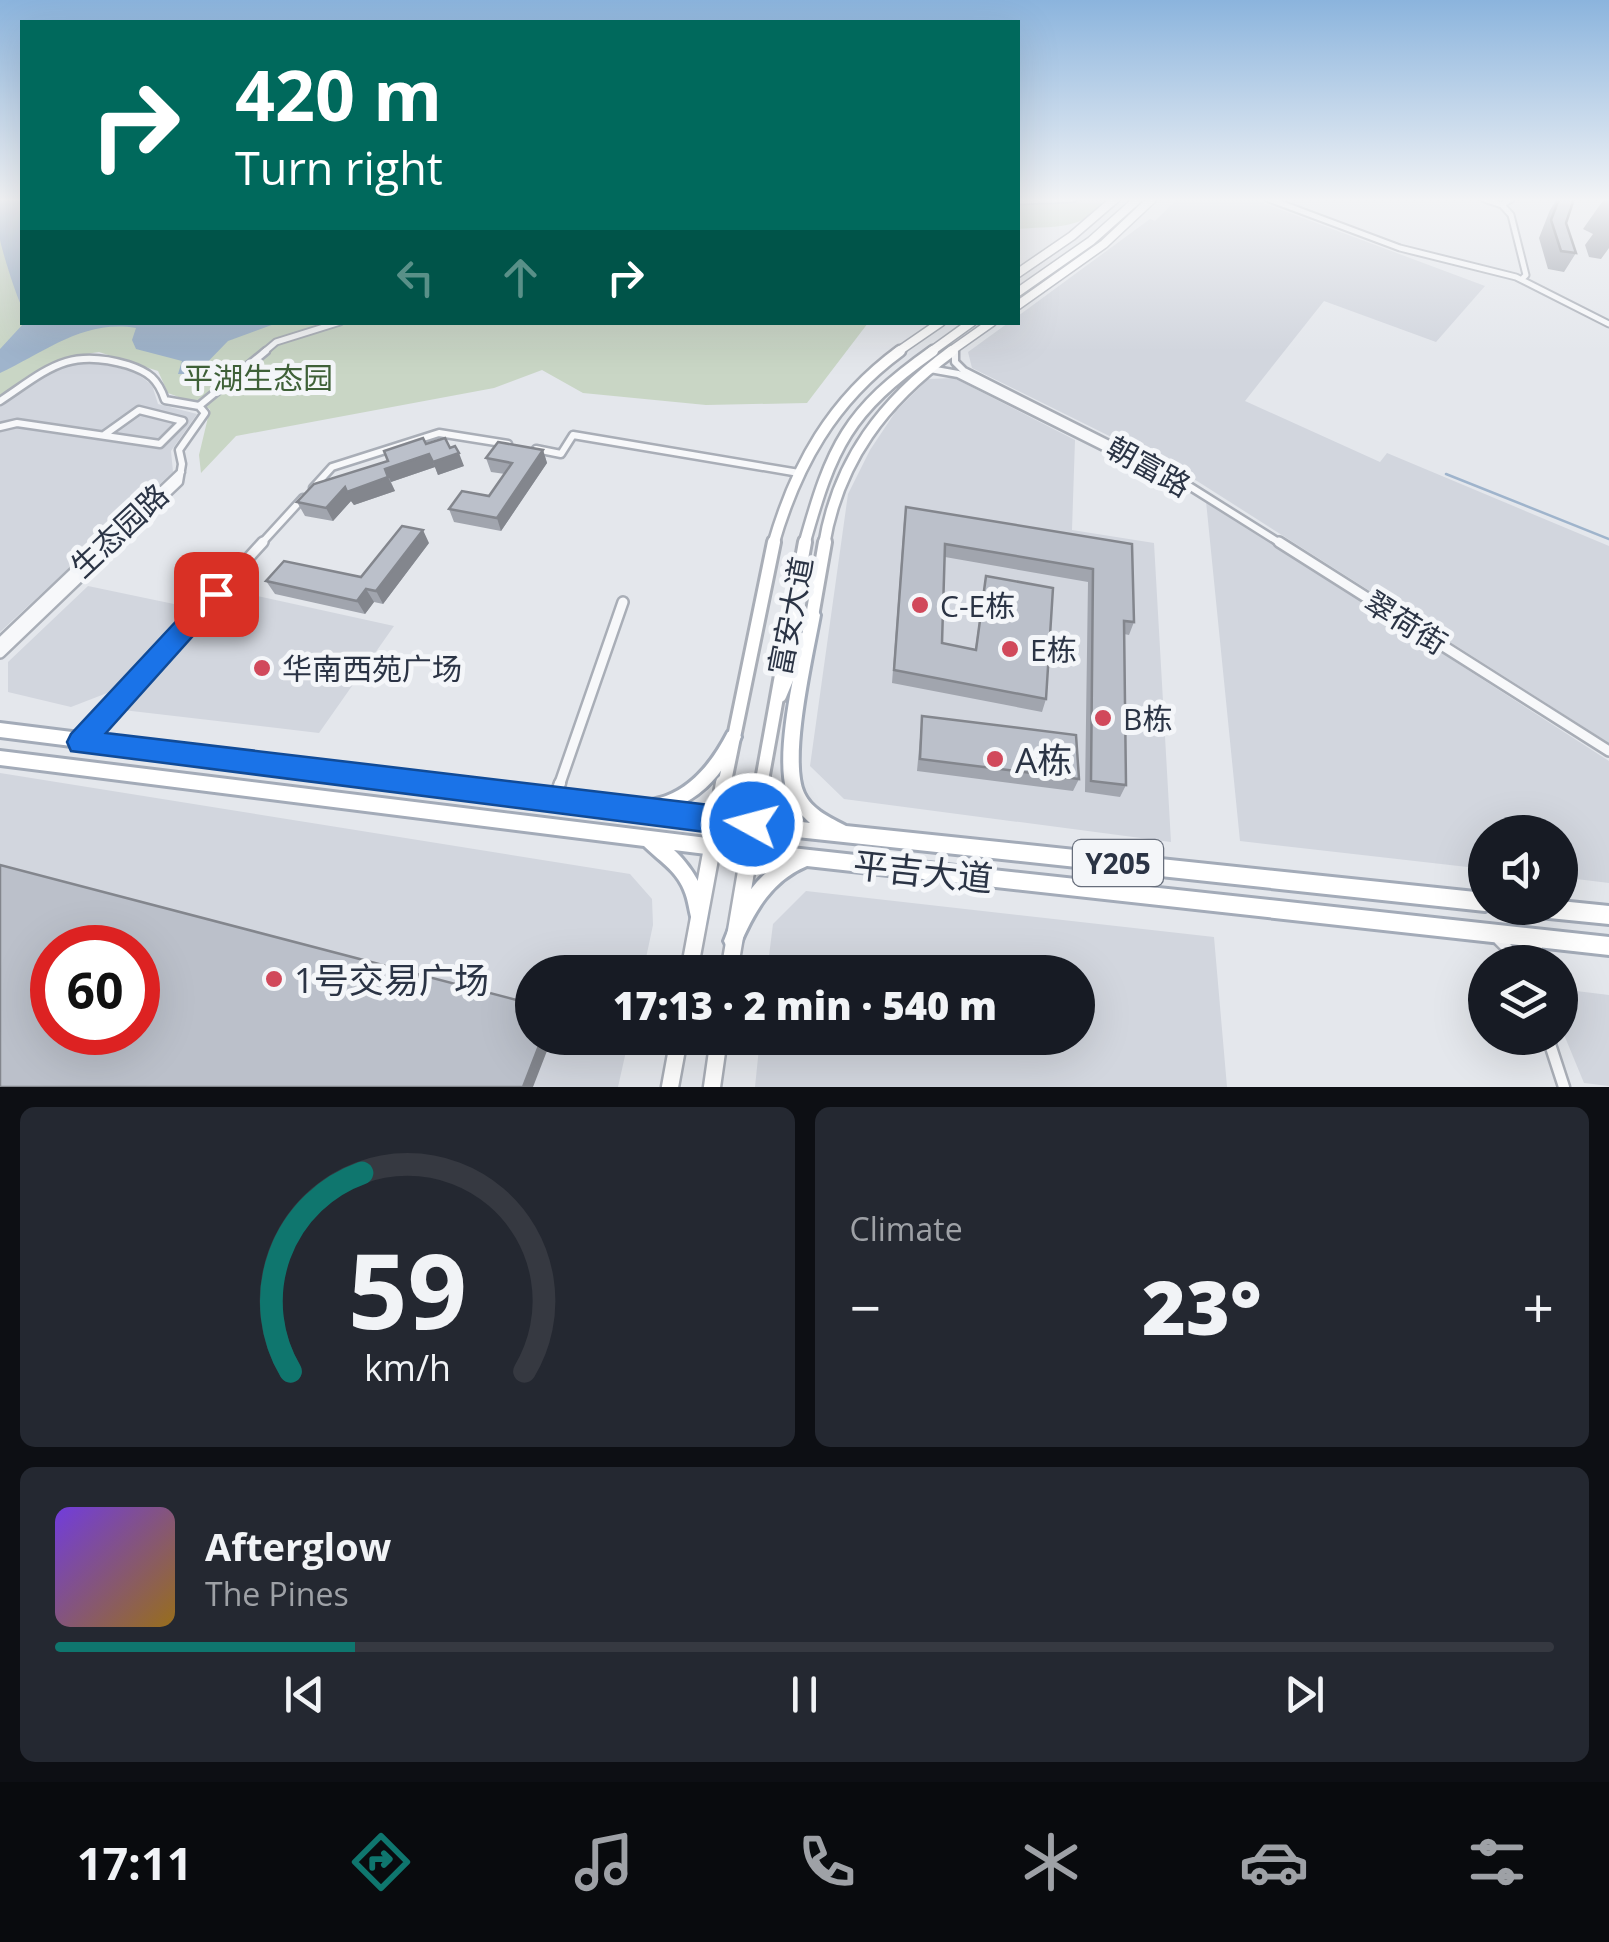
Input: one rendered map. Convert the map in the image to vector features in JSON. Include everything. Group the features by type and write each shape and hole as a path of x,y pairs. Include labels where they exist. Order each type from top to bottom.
{"main road":[{"path":"1020,272 1052,250"},
{"path":"1020,291 1079,250"},
{"path":"1020,304 1096,250"},
{"name":"富安大道","path":"693,955 716,820 766,581 798,473 816,438 852,390 883,361 937,325"},
{"name":"富安大道","path":"731,955 804,539 824,471 874,395 968,325"},
{"path":"942,343 982,325"},
{"path":"857,836 814,817 798,798 791,777 830,514 848,464 885,406 921,372 985,325"},
{"path":"771,718 813,615"},
{"name":"平吉大道","path":"0,730 716,820 1468,900"},
{"path":"627,809 657,806 698,786 719,764 733,737"},
{"name":"平吉大道","path":"0,758 747,851 1609,946"},
{"path":"640,838 663,850 680,866 693,887 699,918"},
{"path":"733,941 744,912 761,890 792,864 812,858"},
{"path":"1578,912 1609,915"},
{"path":"670,1087 675,1055"},
{"path":"712,1087 717,1055"}],"street":[{"path":"1405,250 1522,280 1608,324"},
{"path":"1520,250 1526,275 1522,280"},
{"path":"199,406 276,342 330,325"},
{"name":"朝富路","path":"957,347 953,358 964,370 1202,495"},
{"path":"0,401 58,363 94,355 141,368 160,382 165,400 199,406 205,413 179,450 182,472"},
{"name":"朝富路","path":"921,372 938,369 958,374 1202,495"},
{"path":"0,427 17,422 104,436 160,444 183,421 170,414 138,410 104,436"},
{"path":"81,742 332,466 440,433 561,454 573,435 798,473"},
{"name":"生态园路","path":"0,642 182,472"},
{"name":"生态园路","path":"0,653 179,482 182,472"},
{"name":"翠荷街","path":"1202,495 1609,751"},
{"path":"554,800 622,602"},
{"path":"1487,933 1506,945"},
{"path":"1536,945 1543,939"},
{"path":"1554,1055 1564,1087"}],"shaded area":[{"path":"1108,250 1388,250 1485,286 1436,342 1324,301 1245,401 1380,462 1387,453 1609,546 1609,743 1186,474 972,368 968,352 1005,325 1020,325 1020,315"},
{"path":"81,359 135,372 152,385 158,404 197,414 171,451 173,472 0,632 0,406 55,368"},
{"path":"954,378 1075,440 1072,530 1154,543 1171,842 844,799 810,766 848,494 896,411 928,379"},
{"path":"1206,501 1609,761 1609,883 1578,879 1578,815 1468,815 1468,867 1240,841"},
{"path":"88,586 193,608 120,688 71,707 8,692 8,662"},
{"name":"华南西苑广场","path":"230,590 394,626 319,733 123,710"},
{"path":"0,773 630,874 652,899 653,925 647,955 515,955 515,1055 625,1055 618,1087 0,1087"},
{"path":"806,891 1214,937 1227,1087 755,1087 758,1055 1095,1055 1095,955 769,955 773,924"},
{"path":"1578,991 1609,995 1609,1086 1584,1083 1572,1055 1578,1055"}],"green space":[{"name":"平湖生态园","path":"0,250 20,250 20,325 866,325 807,403 706,405 583,393 542,370 494,388 236,436 201,473 199,455 210,409 168,393 158,371 99,352 67,357 0,396"}],"water":[{"path":"3,250 20,250 20,301"},
{"path":"21,325 272,325 228,341 196,374 178,374 182,361 136,349 132,340 136,328 117,326 82,333 0,373 0,349"}],"building":[{"path":"423,438 426,444 445,438 450,448 455,446 459,453 433,462 429,454 385,469 388,477 347,492 345,487 326,508 297,502 314,484 388,461 384,451"},
{"path":"498,442 543,450 497,518 449,509 462,491 489,496 512,463 486,458"},
{"path":"906,507 1132,544 1134,622 1124,621 1126,785 1091,781 1093,569 945,544 942,643 976,650 986,576 1053,588 1046,699 894,670"},
{"path":"402,526 423,530 376,591 366,589 357,601 266,581 284,561 361,577"},
{"name":"A栋","path":"922,716 1076,735 1079,779 920,759"},
{"name":"1号交易广场","path":"0,865 515,1000 515,1055 535,1055 523,1087 0,1087"}],"waterway":[{"path":"1446,474 1609,539"}],"place":[{"name":"C-E栋","path":"920,605"},
{"name":"E栋","path":"1010,649"},
{"name":"华南西苑广场","path":"262,668"},
{"name":"B栋","path":"1103,718"},
{"name":"A栋","path":"995,759"},
{"name":"1号交易广场","path":"274,979"}],"route":[{"path":"216,594 81,742 752,824"}]}
